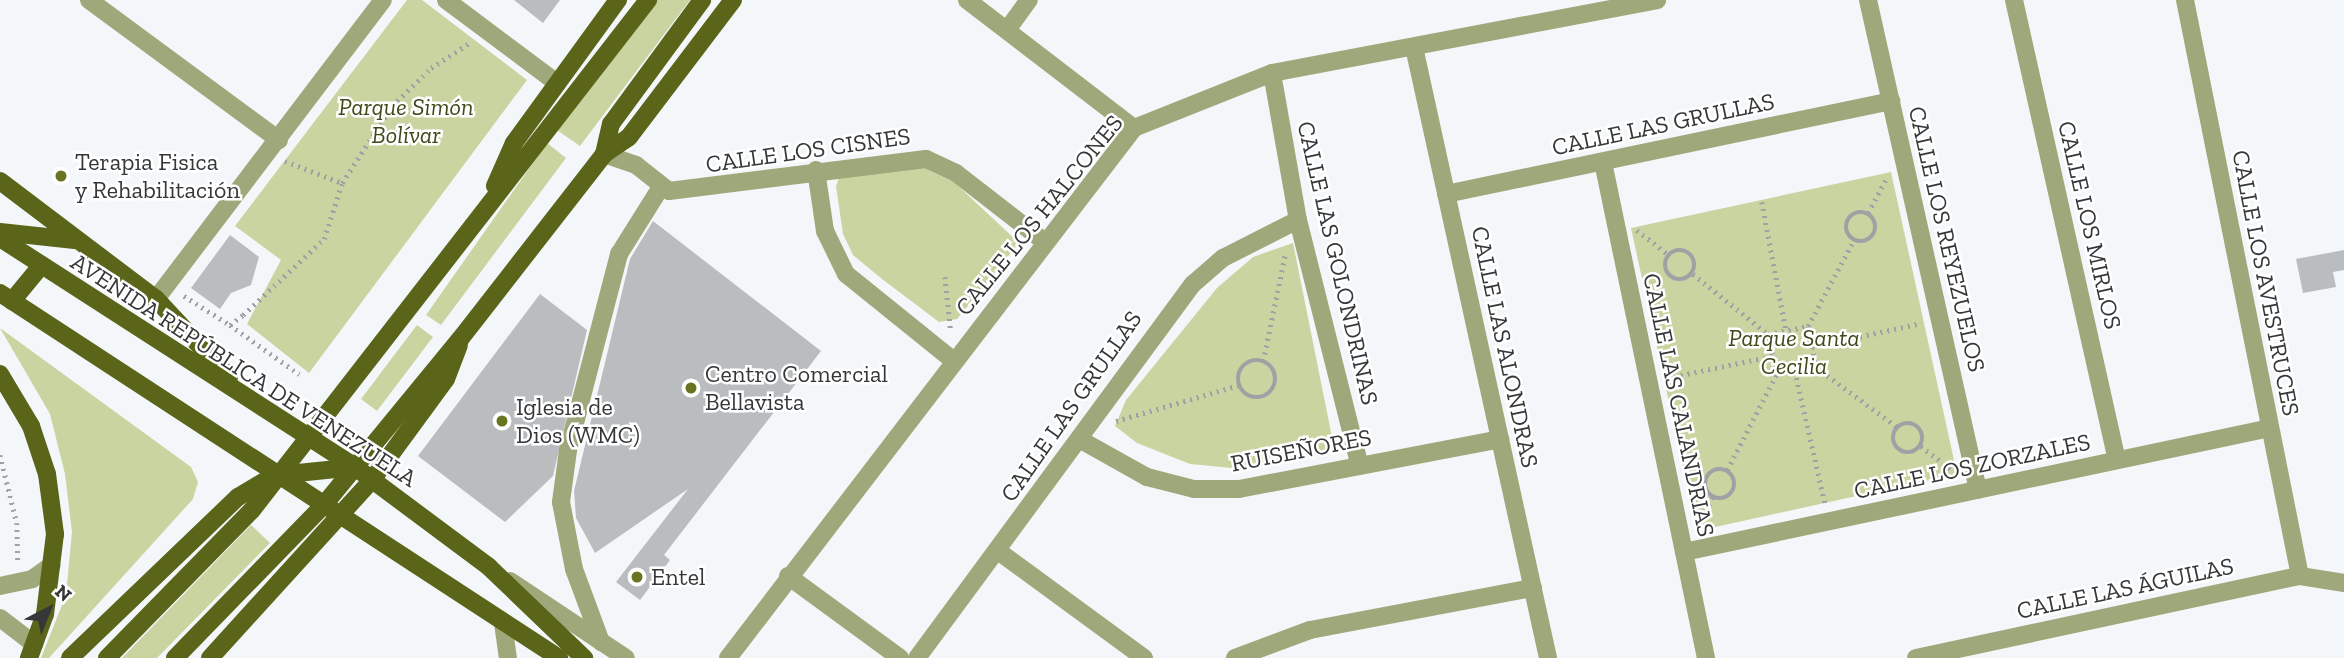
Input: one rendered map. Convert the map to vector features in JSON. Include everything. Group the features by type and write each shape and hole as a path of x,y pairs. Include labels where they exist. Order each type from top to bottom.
{"main road":[{"path":"491,196 514,143 618,0"},
{"path":"107,658 252,510 275,475 491,196 530,156 648,0"},
{"path":"604,154 611,124 702,0"},
{"path":"175,658 323,506 461,338 604,154 629,138 733,0"},
{"path":"0,181 156,299 240,391"},
{"path":"0,232 82,242"},
{"name":"AVENIDA REPÚBLICA DE VENEZUELA","path":"0,238 355,467 489,567 584,658"},
{"path":"41,265 6,297 559,658"},
{"path":"210,658 372,480 446,379 461,338"},
{"path":"0,374 31,426 47,474 52,565 32,651"},
{"path":"70,658 238,497 275,475 302,477 355,467"}],"street":[{"path":"89,0 273,147"},
{"path":"156,299 383,0"},
{"path":"446,0 556,83"},
{"path":"967,0 1135,128"},
{"path":"1007,30 1029,0"},
{"name":"CALLE LOS HALCONES","path":"728,658 788,576 1135,128 1272,73 1657,0"},
{"name":"CALLE LOS REYEZUELOS","path":"1868,0 1978,489"},
{"name":"CALLE LOS MIRLOS","path":"2014,0 2117,460"},
{"name":"CALLE LOS AVESTRUCES","path":"2185,0 2300,576"},
{"name":"CALLE LAS ALONDRAS","path":"1414,47 1548,658"},
{"name":"CALLE LAS GOLONDRINAS","path":"1272,73 1295,222 1359,463"},
{"name":"CALLE LAS GRULLAS","path":"1446,194 1891,101"},
{"path":"601,642 574,569 561,502 568,450 619,254 661,187 636,165 604,154"},
{"name":"CALLE LOS CISNES","path":"661,187 685,191 816,170 926,159 956,173 1045,242"},
{"name":"CALLE LAS CALANDRIAS","path":"1603,162 1706,658"},
{"path":"816,170 825,231 846,274 954,362"},
{"name":"CALLE LAS GRULLAS","path":"917,658 1192,284 1223,258 1295,222"},
{"name":"CALLE LOS ZORZALES","path":"1684,552 2270,428"},
{"name":"RUISEÑORES","path":"1082,435 1147,477 1194,489 1238,489 1359,463 1500,439"},
{"path":"998,551 1144,658"},
{"path":"0,586 18,584 52,565"},
{"path":"489,567 626,658"},
{"path":"788,576 900,658"},
{"name":"CALLE LAS ÁGUILAS","path":"1916,658 1968,653 2300,576 2344,583"},
{"path":"1235,658 1310,630 1532,588"},
{"path":"0,618 32,651"},
{"path":"503,623 509,658"}],"path":[{"path":"230,325 324,239 342,183 392,106 431,68 491,34"},
{"path":"273,147 342,183"},
{"path":"1868,213 1887,176"},
{"path":"1762,202 1786,330"},
{"path":"1868,213 1858,212 1847,222 1854,240 1808,326 1816,367 1896,428 1919,427 1921,446 1978,489"},
{"path":"1854,240 1867,241 1876,230 1868,213"},
{"path":"1263,361 1295,222"},
{"path":"1636,229 1669,255 1671,277 1693,274 1768,334 1776,375 1727,470"},
{"path":"1669,255 1688,251 1695,259 1693,274"},
{"path":"945,277 954,362"},
{"path":"168,284 299,374"},
{"path":"1812,347 1940,319"},
{"path":"1768,334 1808,326"},
{"path":"1649,381 1772,356"},
{"path":"1263,361 1275,374 1271,391 1250,397 1239,384 1241,367 1263,361"},
{"path":"1776,375 1816,367"},
{"path":"1795,371 1830,521"},
{"path":"1082,435 1239,384"},
{"path":"1896,428 1893,438 1899,450 1921,446"},
{"path":"0,455 17,523 18,584"},
{"path":"1727,470 1735,488 1716,498 1706,479 1712,471 1727,470"}],"green space":[{"name":"Parque Simón Bolívar","path":"407,0 422,0 527,80 309,373 247,324 281,260 235,226"},
{"path":"651,0 690,0 580,146 554,128"},
{"path":"547,143 566,158 441,325 426,315"},
{"path":"921,167 954,182 1019,243 957,319 939,322 853,255 843,234 836,186 840,175"},
{"name":"Parque Santa Cecilia","path":"1891,172 1957,474 1697,531 1631,228"},
{"path":"1293,243 1335,452 1232,468 1190,464 1137,443 1115,426 1126,400 1217,288 1253,257"},
{"path":"417,325 433,337 377,411 361,399"},
{"path":"0,328 191,467 198,482 193,499 49,658 41,658 66,595 72,532 65,474 50,414"},
{"path":"251,525 270,543 157,658 122,658"}],"building":[{"path":"514,0 560,0 543,23"},
{"name":"Centro Comercial Bellavista","path":"653,221 821,351 664,555 670,560 640,600 616,582 688,489 595,553 576,518 574,491 630,259"},
{"path":"230,235 259,257 251,285 231,293 220,309 191,288"},
{"path":"2344,250 2344,270 2333,272 2336,287 2303,293 2296,259"},
{"name":"Iglesia de Dios (WMC)","path":"540,294 587,330 553,476 505,522 418,456"}],"place":[{"name":"Terapia Fisica y Rehabilitación","path":"61,176"},
{"name":"Centro Comercial Bellavista","path":"691,388"},
{"name":"Iglesia de Dios (WMC)","path":"502,421"},
{"name":"Entel","path":"637,577"}]}
